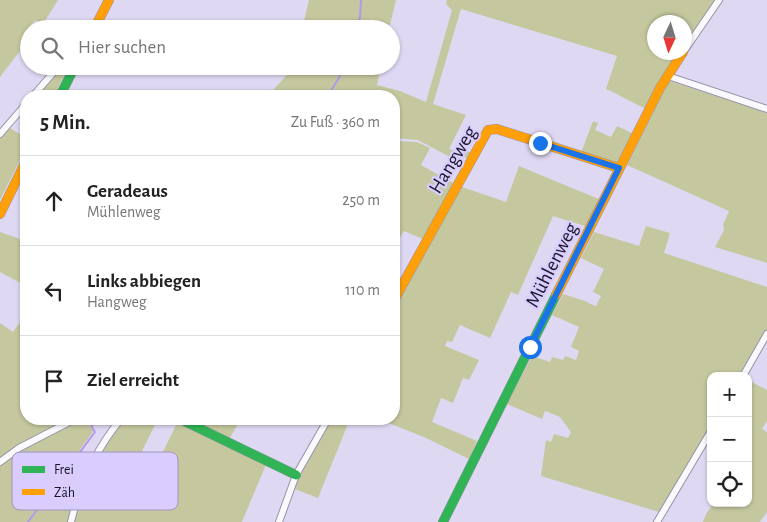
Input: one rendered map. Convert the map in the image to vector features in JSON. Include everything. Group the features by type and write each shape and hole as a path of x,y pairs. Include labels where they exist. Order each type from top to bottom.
{"street":[{"path":"99,20 109,0"},
{"name":"Mühlenweg","path":"692,40 718,0"},
{"name":"Mühlenweg","path":"443,522 619,168 668,76 679,60"},
{"path":"38,90 51,75"},
{"path":"63,90 70,75"},
{"path":"668,76 767,109"},
{"path":"0,134 20,111"},
{"name":"Hangweg","path":"400,289 488,130 497,129 619,168"},
{"path":"0,214 20,173"},
{"path":"745,372 767,334"},
{"path":"14,452 63,425"},
{"path":"99,452 116,425"},
{"path":"193,425 296,475"},
{"path":"278,522 296,475 325,425"},
{"path":"657,522 707,438"},
{"path":"0,462 12,453"}],"green space":[{"path":"0,0 58,0 46,20 20,20 20,51 0,77"},
{"path":"309,0 396,0 391,20 304,20"},
{"path":"447,0 716,0 692,37 692,15 647,15 647,60 677,60 647,109 606,89 617,56 461,9 433,104 466,115 449,149 474,152 471,158 448,156 418,140 400,138 400,91 426,102 452,10 446,4"},
{"path":"54,75 64,75 57,90 41,90"},
{"path":"287,75 379,75 377,85 396,90 273,90"},
{"path":"669,81 767,112 767,263 715,247 724,230 723,225 729,211 627,165"},
{"path":"593,121 598,123 595,130 611,137 617,126 634,134 618,165 581,153"},
{"path":"10,128 20,134 20,160 0,200 0,138"},
{"path":"400,141 417,142 430,148 421,165 457,185 425,240 404,231 400,237"},
{"path":"519,166 601,200 588,227 553,216 518,295 511,292 490,338 460,325 452,342 447,341 445,346 479,360 469,380 463,378 453,403 441,398 432,422 477,441 469,459 424,437 393,425 400,425 400,289 459,186 506,202"},
{"path":"646,226 670,233 664,253 767,287 767,330 743,372 707,372 707,434 659,512 541,476 546,440 551,442 554,434 568,438 571,432 560,417 545,411 542,419 507,404 532,356 550,362 552,357 563,360 565,356 576,360 579,351 571,347 579,327 552,315 563,294 596,306 601,296 593,292 604,269 581,258 594,232 639,246"},
{"path":"0,232 20,239 20,283 0,272"},
{"path":"20,322 20,425 91,425 93,432 78,452 12,452 12,510 72,510 69,522 0,522 0,323 13,332"},
{"path":"752,382 767,390 767,421 762,429 767,432 767,512 760,522 703,522 711,507 752,507"},
{"path":"119,425 155,425 142,451 144,452 102,452"},
{"path":"176,425 237,425 228,441 267,462 242,522 73,522 77,510 178,510 178,452 163,452"},
{"path":"326,425 348,425 318,498 292,488"}],"waterway":[{"path":"359,20 361,0"},
{"path":"332,90 341,75"},
{"path":"80,452 95,432 93,425"},
{"path":"28,522 37,510"}],"traffic: fast":[{"path":"63,90 70,75"},
{"path":"443,522 556,295"},
{"path":"192,425 296,475"}],"traffic: slow":[{"path":"99,20 109,0"},
{"path":"556,295 660,88 678,60"},
{"path":"400,289 488,130 497,129 619,168"},
{"path":"0,214 20,173"}],"route":[{"path":"530,347 619,168 540,143"}]}
